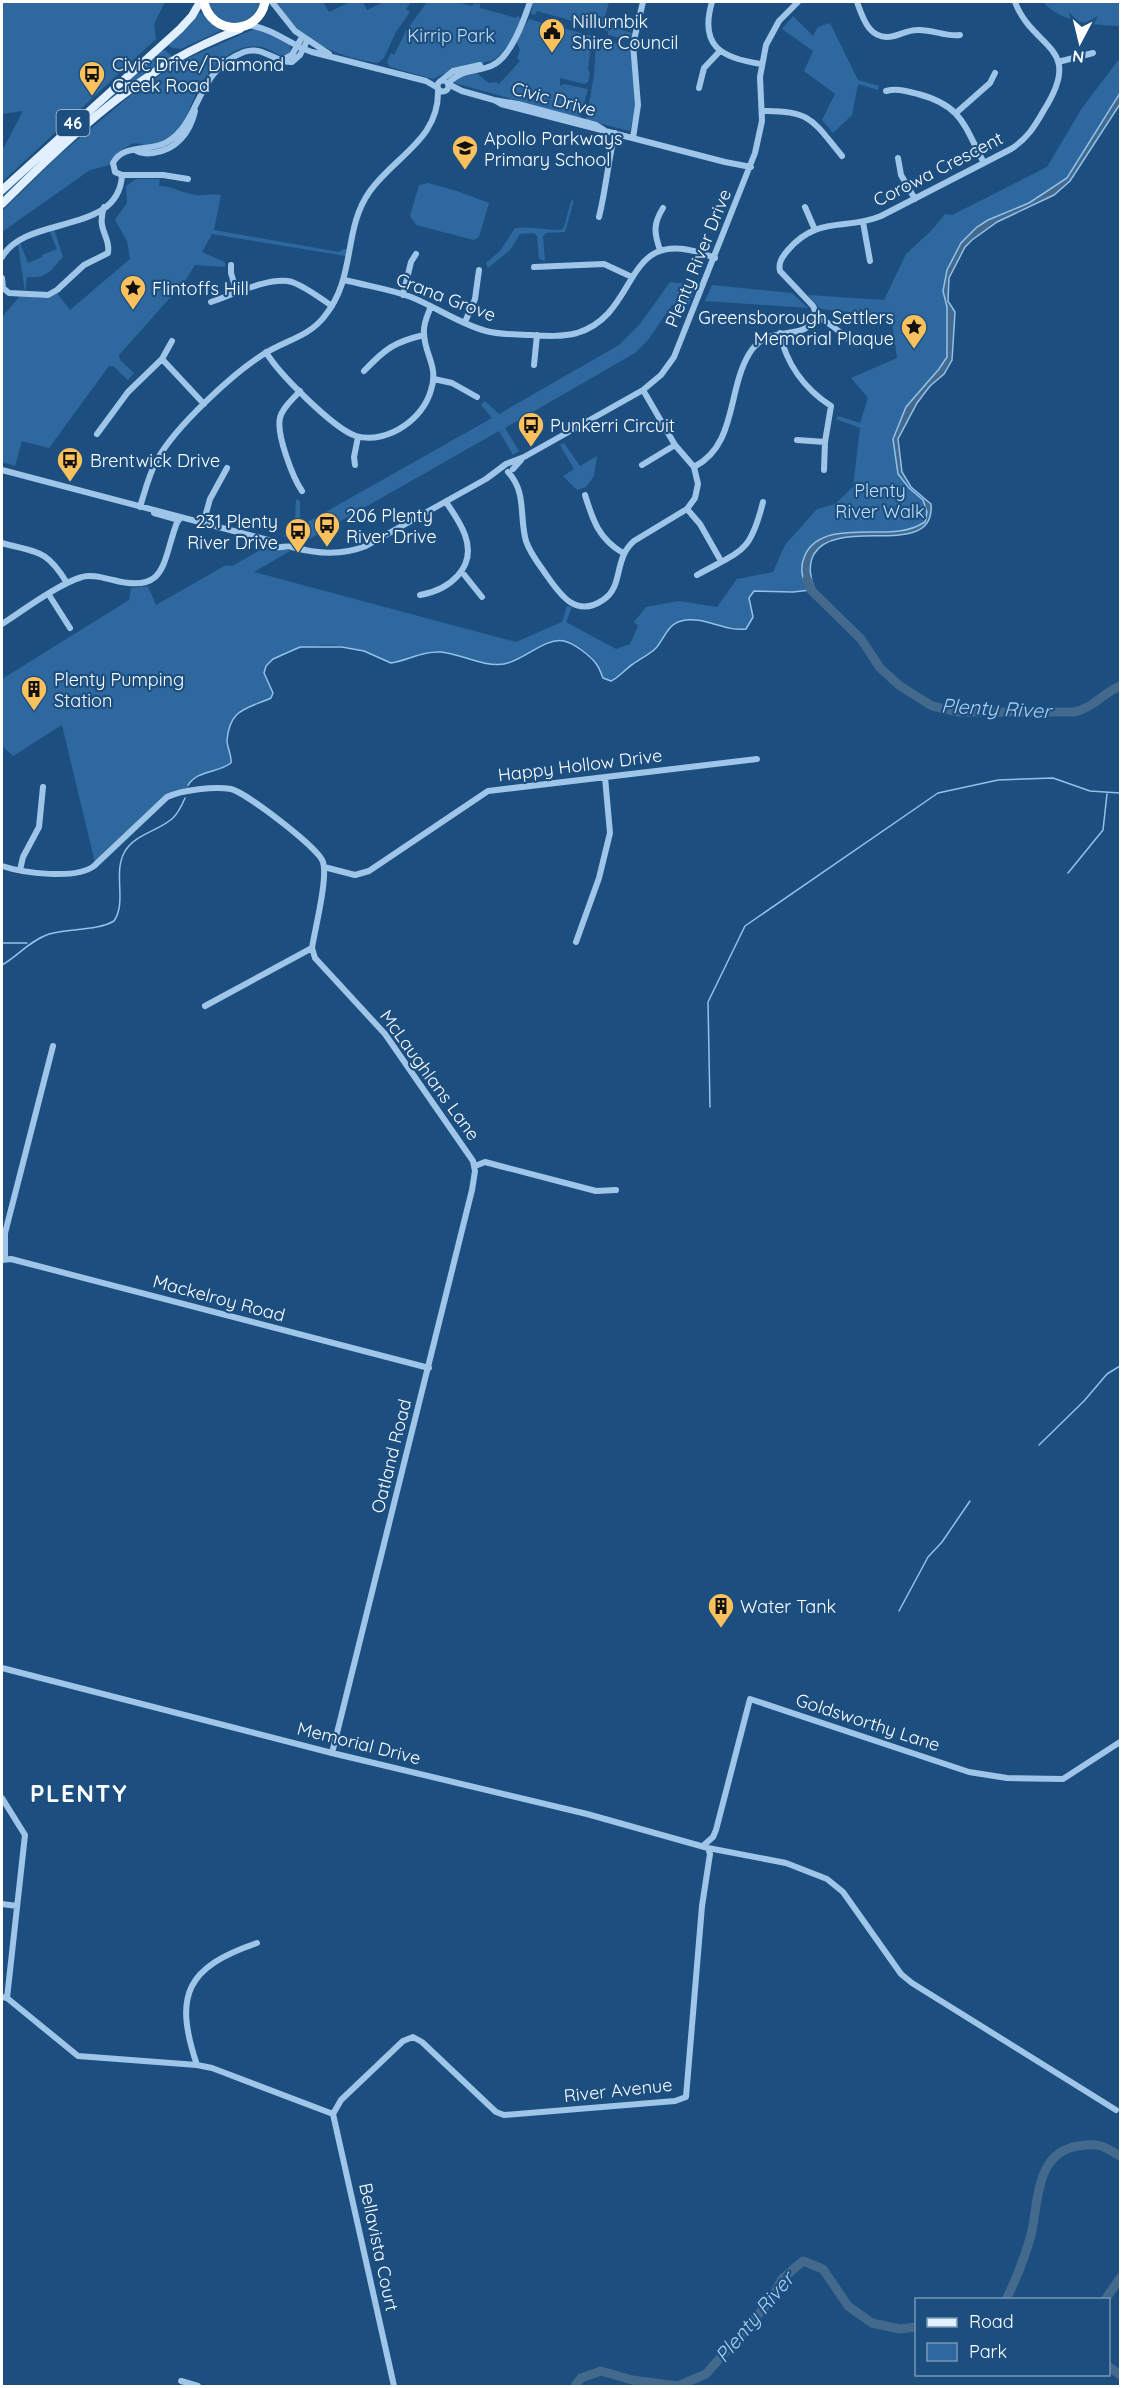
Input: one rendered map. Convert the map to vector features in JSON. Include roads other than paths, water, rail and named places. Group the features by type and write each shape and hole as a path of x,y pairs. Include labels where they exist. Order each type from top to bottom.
{"highway":[{"name":"46","path":"202,2 209,15 220,25 230,28 246,26 260,14 265,2"}],"main road":[{"name":"46","path":"2,190 180,29 202,2"},
{"name":"46","path":"2,204 54,154 132,88 186,53 246,26"}],"street":[{"path":"272,2 284,20 304,39 332,56"},
{"path":"140,507 157,460 182,425 266,352 307,333 324,318 345,280 353,232 361,207 377,182 428,129 445,85 453,71 487,63 504,54 517,36 530,2"},
{"path":"633,138 638,105 633,44 643,2"},
{"path":"712,2 708,27 711,39 720,51 736,60 761,64"},
{"name":"Plenty River Drive","path":"2,470 175,518 265,540 279,547 290,546 304,551 338,553 361,548 509,468 524,457 643,390 661,375 676,353 715,258 750,169 761,127 763,111 760,84 761,64 766,45 775,27 798,2"},
{"path":"857,2 865,23 879,36 891,37 920,30 951,36 960,35"},
{"path":"1015,2 1024,20 1049,45 1058,62 1093,53"},
{"path":"246,26 270,29 300,47 445,85"},
{"path":"188,179 152,174 122,175 114,170 114,160 121,154 160,146 171,139 184,126 214,74 241,54 251,50 261,51 282,60 291,57 304,39"},
{"path":"699,88 704,68 720,51"},
{"name":"Corowa Crescent","path":"816,317 813,306 784,277 779,266 783,256 793,245 815,230 833,224 863,222 881,216 1017,145 1029,134 1057,89 1058,62"},
{"path":"956,113 990,83 995,74"},
{"path":"426,81 438,88"},
{"path":"438,103 438,83 445,85"},
{"name":"Civic Drive","path":"445,85 564,122 604,130 750,169"},
{"path":"886,92 899,90 946,104 956,113 984,163"},
{"path":"763,111 789,111 807,117 842,156"},
{"path":"599,217 607,184 608,160 615,133"},
{"path":"898,158 901,175 915,199"},
{"path":"2,257 7,250 31,234 78,222 104,207 117,196 122,175"},
{"path":"2,278 3,288 9,293 42,296 55,292 84,265 108,253 109,246 100,223 104,207"},
{"path":"804,207 815,230"},
{"path":"663,208 654,225 660,250 682,248 715,258"},
{"path":"863,222 870,261"},
{"name":"Crana Grove","path":"345,280 403,295 487,331 537,336 565,335 594,326 614,308 647,257 660,250"},
{"path":"403,295 411,262 416,254"},
{"path":"534,267 604,264 632,277"},
{"path":"231,265 237,293"},
{"path":"465,322 475,299 479,270"},
{"path":"211,302 267,283 288,281 332,306"},
{"path":"266,352 275,367 342,428 358,437 381,436 405,426 416,416 428,399 434,380 424,325 431,306"},
{"path":"694,468 708,459 722,439 749,354 763,340 780,333 805,330 816,317 830,323 856,344"},
{"path":"780,333 792,368 831,406 825,442 824,470"},
{"path":"364,371 388,347 424,335"},
{"path":"534,365 537,336"},
{"path":"97,434 128,392 162,359 172,341"},
{"path":"162,359 204,404"},
{"path":"434,380 452,383 477,397"},
{"path":"509,468 522,500 524,531 528,547 560,595 568,602 589,605 603,600 616,582 624,553 634,541 687,509 697,491 698,480 694,468 675,445 643,390"},
{"path":"300,391 282,412 279,425 296,482 302,491"},
{"path":"355,465 354,457 358,437"},
{"path":"796,440 825,442"},
{"path":"642,465 675,445"},
{"path":"203,524 210,499 227,468"},
{"path":"585,495 593,522 600,534 624,553"},
{"path":"420,595 443,588 456,579 462,572 467,556 467,541 446,502"},
{"path":"697,575 742,549 749,542 756,528 763,502"},
{"path":"687,509 700,524 722,561"},
{"path":"2,624 81,577 92,576 133,585 146,584 162,570 175,518"},
{"path":"2,543 46,556 54,563 67,584"},
{"path":"462,572 482,597"},
{"path":"49,595 70,628"},
{"name":"Happy Hollow Drive","path":"324,867 355,875 369,871 488,790 758,759"},
{"path":"576,942 599,878 610,833 605,777"},
{"path":"20,870 23,857 39,827 42,787"},
{"path":"2,866 20,870 70,874 86,872 168,797 179,792 223,788 242,794 310,845 319,855 324,867 312,948 205,1006"},
{"name":"McLaughlans Lane","path":"312,948 319,963 385,1034 471,1156 475,1166"},
{"path":"3,1259 5,1233 53,1046"},
{"path":"475,1166 485,1162 596,1191 616,1190"},
{"name":"Oatland Road","path":"332,1752 429,1368 472,1190 475,1166"},
{"name":"Mackelroy Road","path":"3,1259 429,1368"},
{"name":"Memorial Drive","path":"2,1668 706,1846"},
{"name":"Goldsworthy Lane","path":"706,1846 716,1830 750,1699 969,1772 1007,1778 1063,1779 1120,1742"},
{"path":"2,1798 25,1835 4,1998 78,2056 212,2068 333,2114"},
{"path":"706,1846 786,1863 827,1879 843,1892 901,1974 912,1983 1116,2110"},
{"name":"River Avenue","path":"333,2114 341,2100 403,2041 413,2037 422,2042 496,2112 504,2115 675,2101 686,2097 702,1906 710,1858 706,1846"},
{"path":"2,1904 17,1906"},
{"path":"197,2065 187,2036 185,2020 185,2006 190,1991 197,1978 210,1965 231,1952 257,1942"},
{"name":"Bellavista Court","path":"333,2114 394,2386"},
{"path":"181,2381 198,2386"}],"waterway":[{"name":"Plenty River","path":"807,579 811,590 861,639 880,668 900,686 932,706 959,712 1074,712 1086,708 1120,686"},
{"path":"188,785 202,774 231,763 227,740 232,721 241,711 271,698 273,693 264,673 266,666 273,659 300,647 342,647 364,651 391,663 428,653 441,652 480,662 504,664 519,659 549,642 564,641 573,644 587,654 595,662 603,678 611,681 653,650 669,628 681,621 697,620 730,628 746,629 753,617 749,598 754,591 811,590"},
{"path":"710,1107 708,1002 745,926 938,793 998,780 1053,778 1090,791 1120,793"},
{"path":"1068,873 1103,830 1107,794"},
{"path":"2,965 35,941 49,934 99,926 114,921 120,905 120,870 124,853 134,841 173,818 185,798"},
{"path":"2,943 27,943"},
{"path":"1039,1445 1084,1401 1107,1374 1120,1366"},
{"path":"899,1611 928,1557 942,1542 970,1501"},
{"name":"Plenty River","path":"1007,2298 1029,2243 1041,2180 1046,2168 1064,2150 1078,2146 1096,2145 1120,2156"},
{"name":"Plenty River","path":"575,2386 581,2378 601,2371 632,2380 678,2386 706,2374 770,2301 782,2279 803,2261 823,2269 848,2306 872,2323 900,2329 915,2327"},
{"name":"Plenty River","path":"1106,2298 1120,2278"},
{"name":"Plenty River","path":"1110,2368 1120,2375"}],"place":[{"name":"Nillumbik Shire Council","path":"552,54"},
{"name":"Civic Drive/Diamond Creek Road","path":"92,97"},
{"name":"Apollo Parkways Primary School","path":"465,171"},
{"name":"Flintoffs Hill","path":"133,311"},
{"name":"Greensborough Settlers Memorial Plaque","path":"914,350"},
{"name":"Punkerri Circuit","path":"531,448"},
{"name":"Brentwick Drive","path":"70,483"},
{"name":"206 Plenty River Drive","path":"327,548"},
{"name":"231 Plenty River Drive","path":"298,554"},
{"name":"Plenty Pumping Station","path":"34,712"},
{"name":"Water Tank","path":"721,1629"}],"district":[{"name":"PLENTY","path":"79,1793"}],"park label":[{"name":"Kirrip Park","path":"451,35"},
{"name":"Plenty River Walk","path":"880,500"}]}
